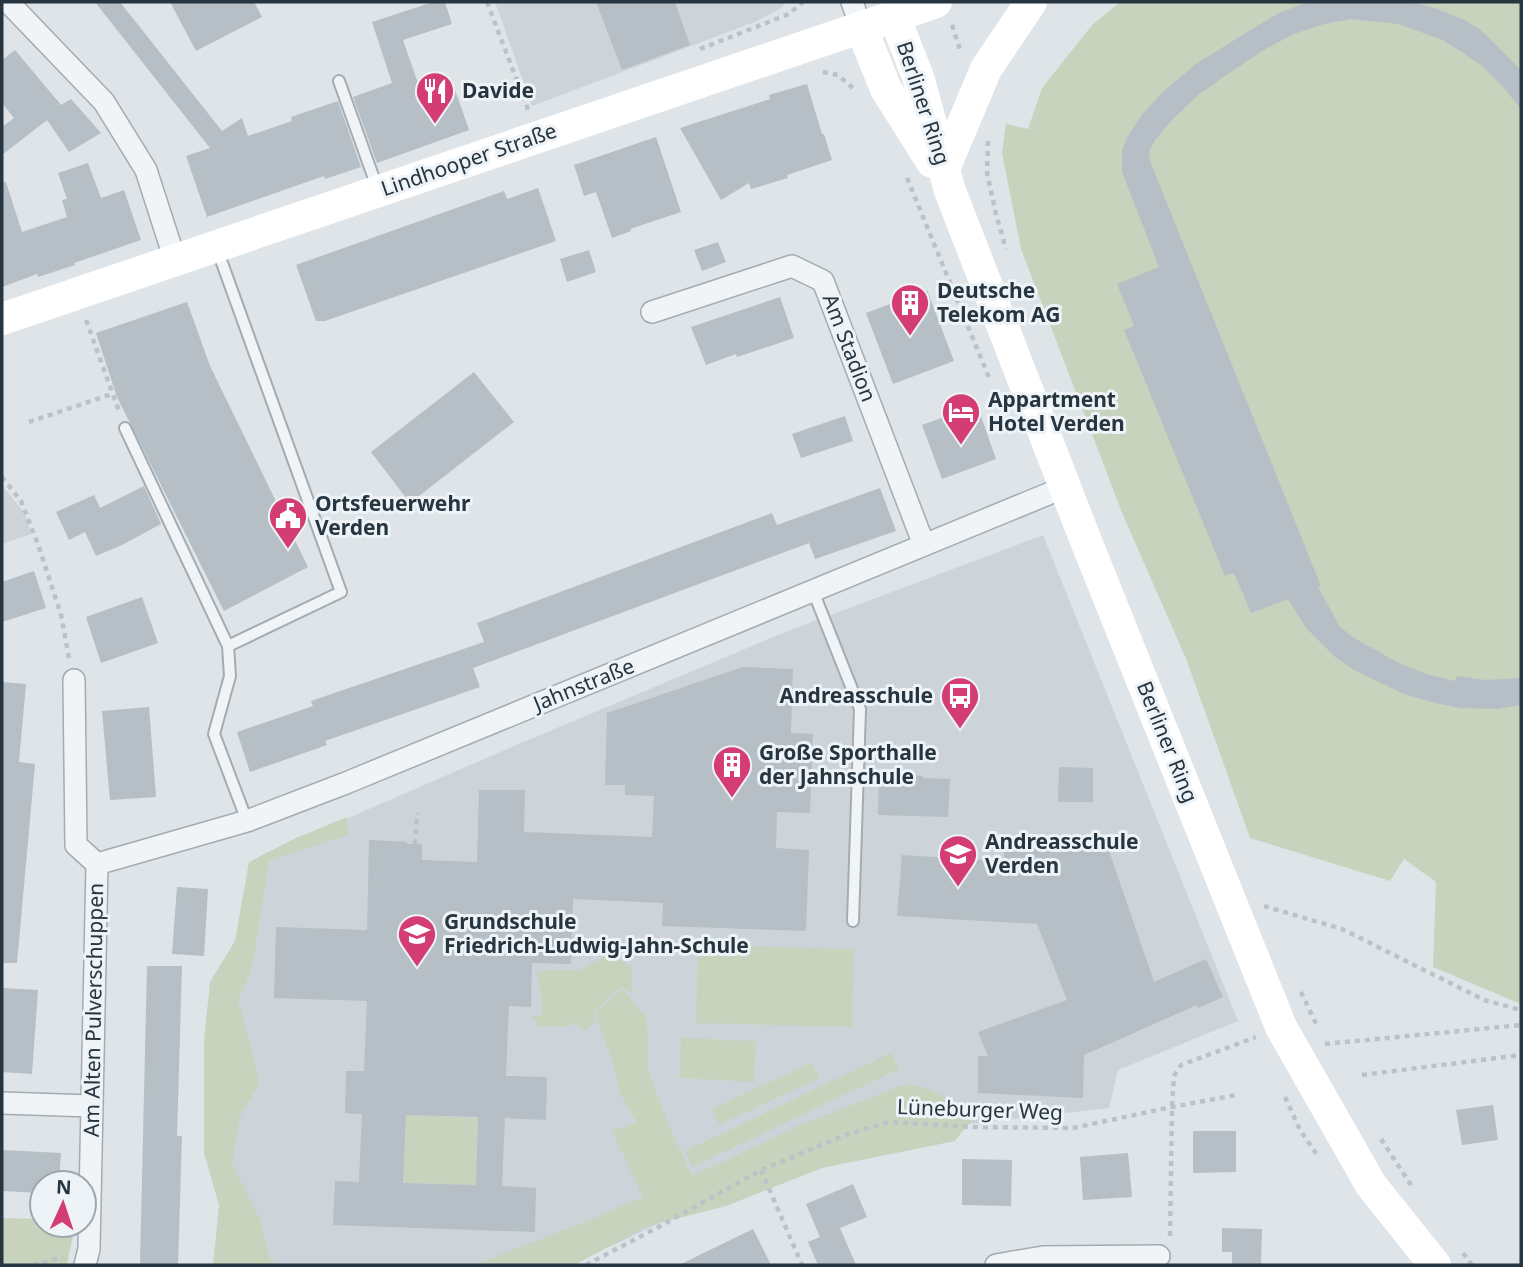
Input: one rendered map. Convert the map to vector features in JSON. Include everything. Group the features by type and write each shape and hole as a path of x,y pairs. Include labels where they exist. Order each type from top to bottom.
{"street":[{"path":"8,2 104,102 146,170 175,260"},
{"path":"947,180 986,69 1031,2"},
{"name":"Lindhooper Straße","path":"2,319 538,137 857,14 891,9 944,12"},
{"name":"Berliner Ring","path":"891,9 918,78 947,180 1065,487 1281,1027 1371,1185 1445,1255"},
{"name":"Berliner Ring","path":"857,14 886,89 947,180"},
{"name":"Am Stadion","path":"652,312 792,266 824,282 925,545"},
{"name":"Jahnstraße","path":"97,864 247,821 346,783 1065,487"},
{"name":"Am Alten Pulverschuppen","path":"74,680 76,845 97,864 89,1249 85,1265"},
{"path":"2,1102 91,1106"},
{"path":"996,1265 1043,1257 1159,1256"}],"lane":[{"path":"339,81 379,191"},
{"path":"216,246 341,592 228,646"},
{"path":"125,428 228,646 230,676 214,734 247,821"},
{"path":"813,591 860,709 853,921"}],"path":[{"path":"487,2 538,137"},
{"path":"792,22 789,14 803,2"},
{"path":"944,12 962,57"},
{"path":"818,73 838,75 856,92"},
{"path":"988,130 987,173 1007,254"},
{"path":"903,169 993,389"},
{"path":"85,316 125,428"},
{"path":"29,422 112,394"},
{"path":"2,477 21,502 39,548 61,615 74,680"},
{"path":"415,844 417,813"},
{"path":"1265,916 1259,904 1342,929 1484,1000 1521,1010"},
{"path":"1298,986 1332,1055"},
{"path":"1325,1044 1521,1025"},
{"path":"1159,1256 1170,1236 1174,1076 1181,1065 1257,1037"},
{"path":"1362,1075 1521,1055"},
{"name":"Lüneburger Weg","path":"586,1265 761,1170 845,1135 889,1122 973,1127 1073,1128 1236,1095"},
{"path":"1378,1134 1415,1191"},
{"path":"761,1170 802,1265"},
{"path":"1445,1255 1472,1265"}],"shaded area":[{"path":"495,2 787,2 757,21 532,106"},
{"path":"2,485 25,514 31,534 2,544"},
{"path":"1043,535 1238,1021 1118,1070 1109,1108 944,1127 735,1187 612,1246 547,1265 276,1265 233,1227 220,1021 270,852 783,633"}],"green space":[{"path":"1120,2 1521,2 1521,1004 1433,967 1436,882 1404,859 1390,881 1250,838 1187,661 1123,515 1021,249 1002,153 1006,124 1028,129 1042,88 1093,24"},
{"path":"347,817 348,835 269,861 252,969 238,1000 259,1084 240,1117 232,1163 261,1221 270,1259 280,1265 213,1265 219,1205 204,1153 204,1041 210,982 235,941 249,862 296,838"},
{"path":"698,945 854,949 852,1027 696,1023"},
{"path":"610,954 631,966 633,994 621,987 594,1012 595,1022 583,1032 577,1023 565,1027 539,1026 531,1015 542,1016 536,973 551,969 576,971"},
{"path":"622,989 647,1019 648,1070 692,1176 798,1126 905,1084 924,1087 977,1113 955,1141 822,1168 726,1206 648,1226 574,1265 473,1265 643,1197 612,1131 637,1122 620,1094 613,1063 595,1013"},
{"path":"681,1038 756,1041 754,1082 679,1078"},
{"path":"891,1053 899,1069 692,1167 685,1151"},
{"path":"812,1062 819,1078 719,1125 712,1109"},
{"path":"406,1115 478,1118 476,1185 403,1183"},
{"path":"2,1218 28,1219 28,1239 72,1239 67,1265 2,1265"}],"building":[{"path":"95,2 120,2 222,131 242,118 248,136 292,121 291,117 338,101 361,167 325,179 324,176 207,217 186,156 210,148"},
{"path":"170,2 254,2 262,17 196,51"},
{"path":"433,2 445,2 452,24 403,40 423,98 454,87 469,130 377,163 353,97 392,83 372,22"},
{"path":"596,2 675,2 690,45 622,70"},
{"path":"1307,2 1411,2 1462,19 1478,28 1521,70 1521,109 1481,65 1443,40 1398,24 1351,19 1294,34 1225,76 1197,96 1173,119 1155,140 1149,152 1150,161 1321,586 1318,587 1340,627 1397,662 1426,674 1455,681 1457,676 1486,680 1521,678 1521,705 1496,709 1461,708 1404,694 1354,670 1335,657 1306,628 1288,599 1251,613 1234,573 1225,576 1124,330 1134,326 1117,284 1159,267 1122,172 1122,150 1129,134 1162,93 1197,63 1277,14"},
{"path":"15,50 61,105 71,99 101,133 69,152 47,120 2,155 2,127 14,118 2,103 2,60"},
{"path":"807,84 832,160 787,175 788,178 751,189 749,183 721,200 680,128"},
{"path":"656,137 681,212 612,238 596,192 584,196 574,165"},
{"path":"88,163 101,198 124,190 141,240 74,263 75,265 38,277 37,274 2,287 2,182 6,182 22,232 67,217 62,200 67,199 58,173"},
{"path":"538,188 556,241 325,321 316,321 296,265 504,191 507,199"},
{"path":"718,242 726,262 702,271 694,250"},
{"path":"589,250 596,272 567,282 560,259"},
{"name":"Deutsche Telekom AG","path":"927,290 954,361 893,384 866,313"},
{"path":"780,297 794,338 706,365 691,327"},
{"path":"187,302 210,366 308,567 224,611 117,397 96,333"},
{"path":"474,372 514,422 410,503 371,452"},
{"name":"Appartment Hotel Verden","path":"977,405 996,459 942,479 922,425"},
{"path":"845,416 853,441 801,458 792,434"},
{"path":"144,486 161,524 96,556 85,532 69,540 56,512 94,495 100,508"},
{"path":"880,488 896,531 815,559 809,543 473,668 480,687 325,741 327,745 250,772 237,732 313,706 311,701 484,642 477,623 772,513 777,525"},
{"path":"34,571 46,608 2,622 2,582"},
{"path":"142,597 158,643 101,663 86,617"},
{"path":"743,667 793,669 791,733 813,734 810,813 777,812 776,848 809,850 806,931 662,926 663,903 573,899 571,964 532,963 531,1007 509,1006 506,1076 547,1077 546,1120 505,1118 502,1186 536,1188 535,1232 333,1225 335,1181 359,1182 362,1114 345,1113 346,1071 364,1071 367,1001 274,998 276,927 367,930 369,840 422,844 422,860 477,862 479,790 525,790 524,832 652,837 654,796 625,795 625,785 605,785 607,713","holes":["406,1115 478,1117 476,1185 403,1183"]},
{"path":"2,682 26,684 19,762 35,764 17,963 2,963"},
{"path":"149,707 156,797 110,800 102,711"},
{"path":"1059,767 1093,768 1093,802 1058,802"},
{"path":"879,774 950,779 948,817 878,815"},
{"path":"1004,837 1106,842 1154,982 1206,959 1223,997 1198,1008 1197,1005 1084,1055 1083,1098 978,1093 978,1056 988,1056 978,1032 1067,1000 1037,924 897,916 902,855 1004,861"},
{"path":"177,887 208,889 204,956 172,954"},
{"path":"147,966 182,966 177,1136 182,1136 178,1265 140,1265"},
{"path":"2,988 38,990 32,1074 2,1072"},
{"path":"1493,1105 1498,1140 1462,1145 1456,1110"},
{"path":"1193,1131 1236,1131 1236,1172 1193,1173"},
{"path":"2,1150 61,1153 60,1169 28,1169 28,1192 2,1191"},
{"path":"1128,1153 1132,1197 1083,1200 1080,1157"},
{"path":"962,1159 1012,1160 1011,1206 962,1205"},
{"path":"853,1184 867,1217 840,1228 856,1265 818,1265 808,1242 820,1237 806,1204"},
{"path":"1222,1228 1262,1229 1261,1265 1232,1265 1232,1252 1222,1252"},
{"path":"753,1229 771,1265 679,1265"}],"place":[{"name":"Davide","path":"435,125"},
{"name":"Deutsche Telekom AG","path":"910,337"},
{"name":"Appartment Hotel Verden","path":"961,446"},
{"name":"Ortsfeuerwehr Verden","path":"288,550"},
{"name":"Andreasschule","path":"960,730"},
{"name":"Große Sporthalle der Jahnschule","path":"732,799"},
{"name":"Andreasschule Verden","path":"958,888"},
{"name":"Grundschule Friedrich-Ludwig-Jahn-Schule","path":"417,968"}]}
